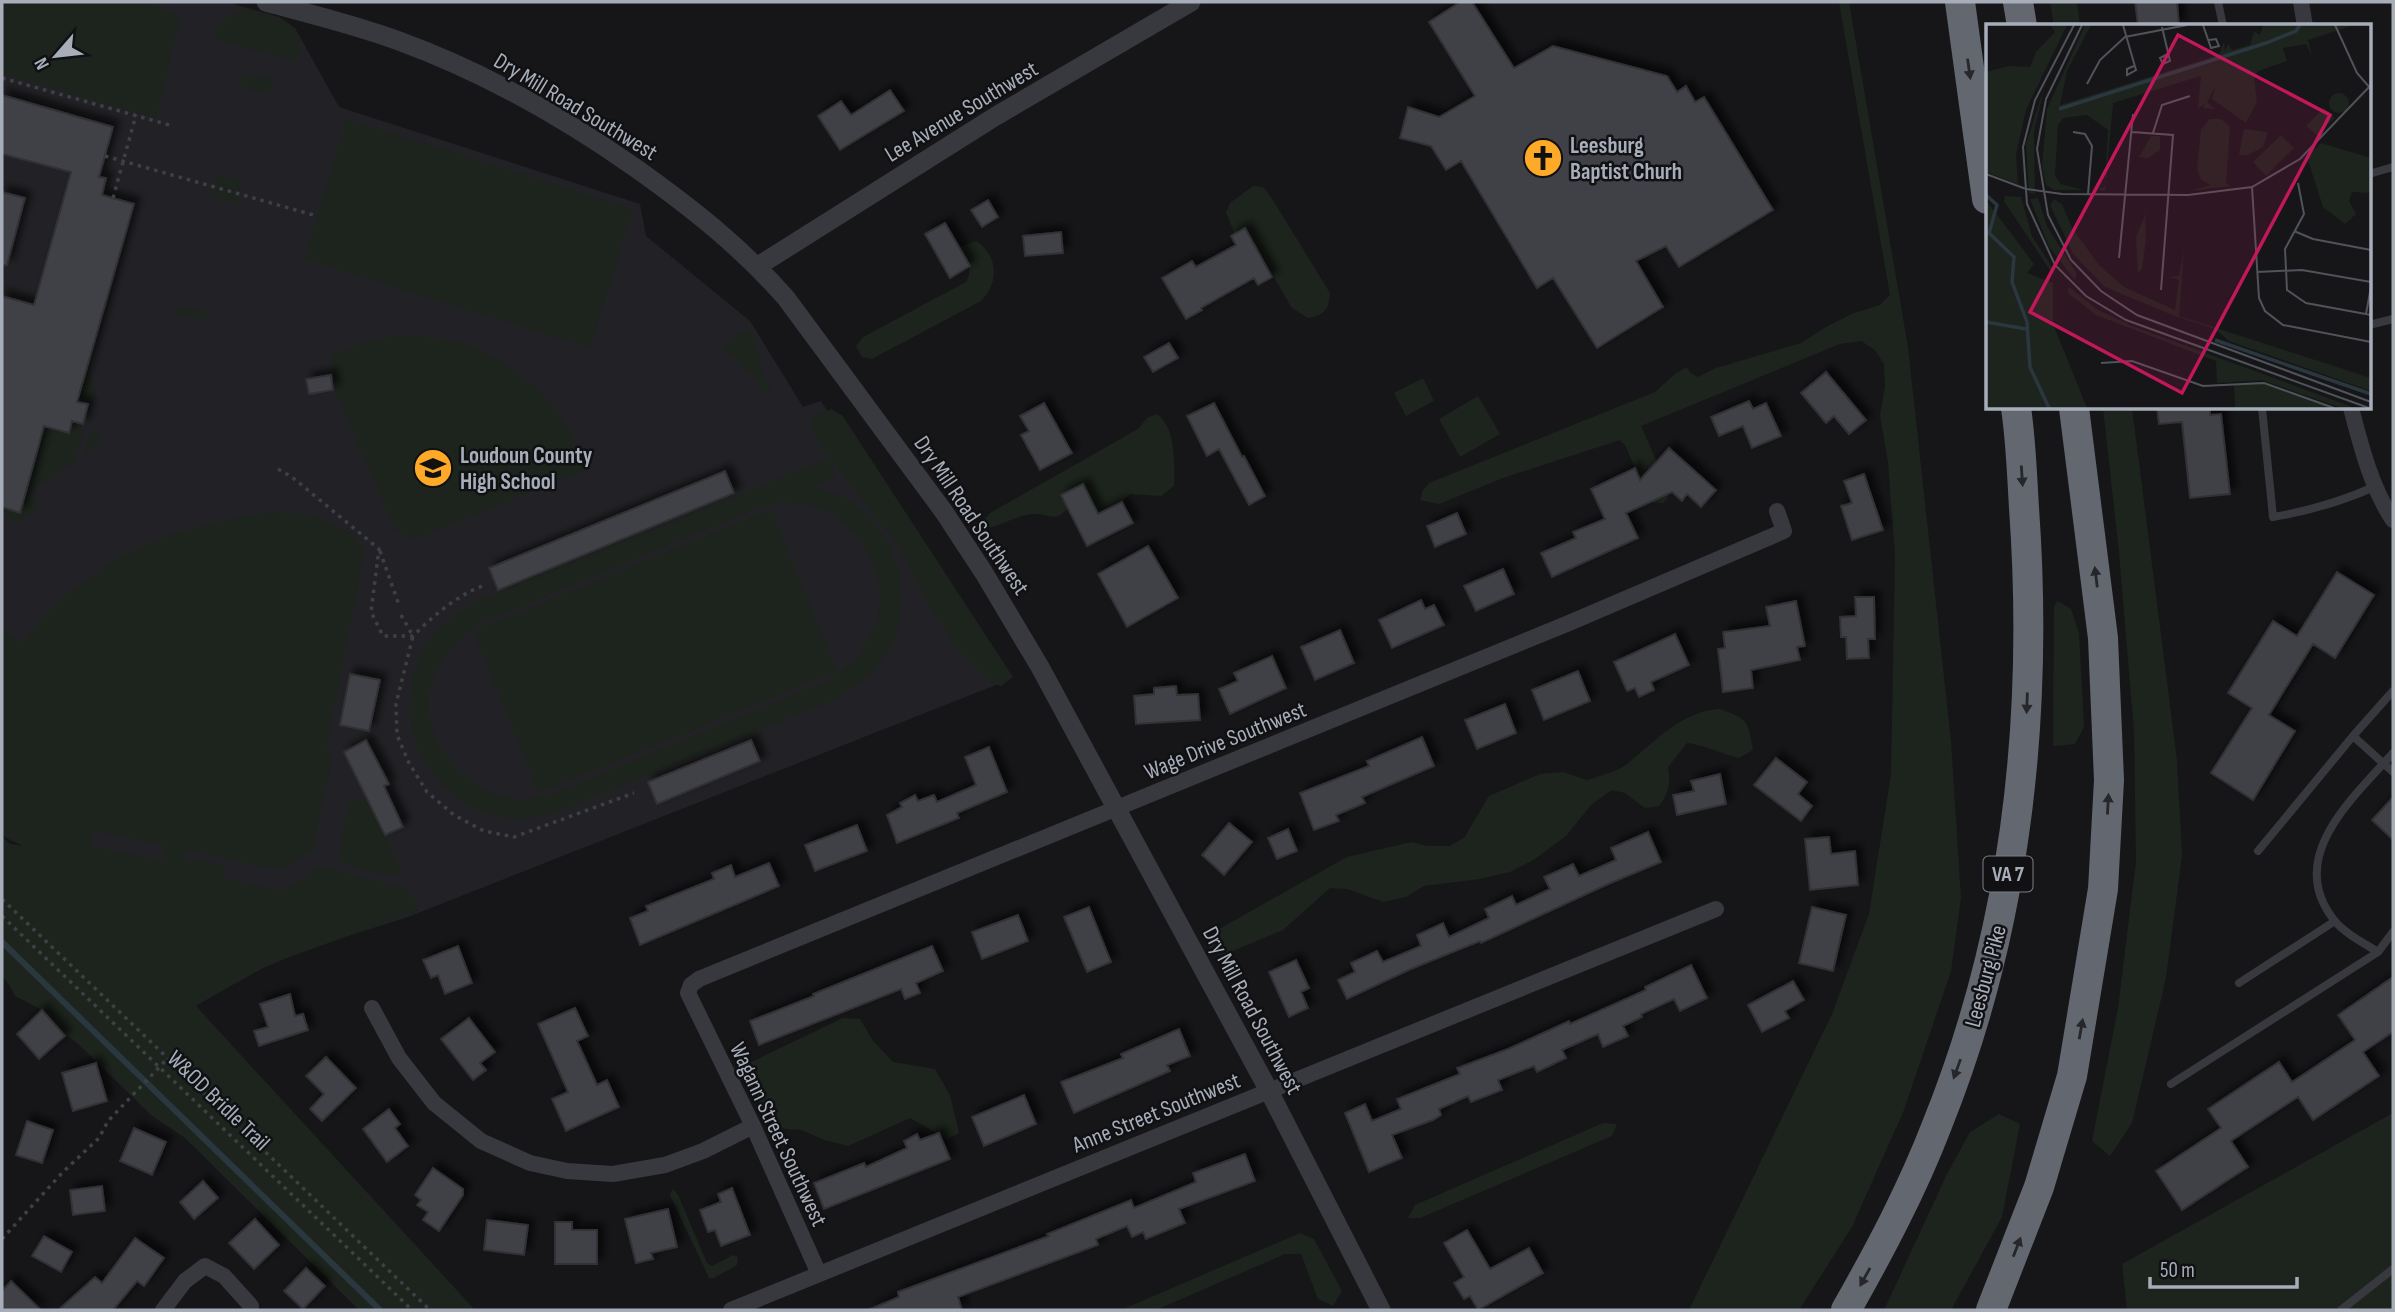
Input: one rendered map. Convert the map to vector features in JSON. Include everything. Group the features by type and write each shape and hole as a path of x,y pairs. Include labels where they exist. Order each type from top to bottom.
{"highway":[{"path":"1960,2 1986,193"},
{"path":"2018,2 2022,24"},
{"name":"Leesburg Pike","path":"1846,1310 1895,1221 1937,1125 1970,1033 2002,909 2017,820 2027,719 2029,654 2030,583 2016,410"},
{"path":"1991,1310 2039,1187 2072,1076 2103,889 2109,780 2103,638 2074,410"}],"street":[{"name":"Dry Mill Road Southwest","path":"266,2 398,41 512,90 598,142 721,232 758,266 794,308 951,522 1040,667 1269,1091 1381,1310"},
{"name":"Lee Avenue Southwest","path":"758,266 996,116 1191,2"},
{"path":"2301,2 2305,24"},
{"path":"2352,410 2363,454 2393,520"},
{"name":"Wage Drive Southwest","path":"696,1014 688,993 691,985 699,979 1569,623 1784,531 1777,510"},
{"name":"Anne Street Southwest","path":"731,1310 1716,909"},
{"path":"372,1008 400,1058 434,1103 481,1141 530,1163 566,1171 612,1174 664,1165 703,1151 753,1126"},
{"name":"Wagann Street Southwest","path":"696,1014 753,1126 819,1275"},
{"path":"165,1310 185,1282 205,1266 224,1276 251,1306 250,1310"}],"lane":[{"path":"2218,2 2223,24"},
{"path":"2370,174 2393,167"},
{"path":"2370,325 2393,319"},
{"path":"2262,410 2273,517 2335,502 2376,486"},
{"path":"2258,851 2393,691"},
{"path":"2353,736 2393,772"},
{"path":"2378,952 2335,921 2318,885 2317,861 2335,819 2393,753"},
{"path":"2238,983 2335,921"},
{"path":"2171,1084 2378,952 2393,932"},
{"path":"2341,1310 2393,1269"}],"path":[{"path":"2,78 173,126"},
{"path":"113,198 136,115"},
{"path":"105,156 317,216"},
{"path":"278,469 292,477 379,549 400,605"},
{"path":"379,549 371,612 383,636 413,636"},
{"path":"485,584 433,616 413,636 396,704 397,735 409,764 428,792 454,815 484,831 514,837 634,793"},
{"path":"401,615 413,636"},
{"path":"2,899 430,1310"},
{"name":"W&OD Bridle Trail","path":"2,916 412,1310"},
{"path":"2,1238 62,1173 99,1138 108,1121 169,1058"}],"shaded area":[{"name":"Loudoun County High School","path":"2,2 226,2 279,17 295,28 339,107 640,204 646,236 750,321 803,407 821,401 1001,683 408,917 313,947 263,968 195,1006 180,996 80,865 2,835"},
{"path":"2,2 148,2 180,17 156,118 2,74"},
{"path":"1839,2 1849,2 1908,347 1951,741 1961,898 1951,971 1904,1110 1852,1227 1799,1310 1689,1310 1832,1014 1869,914 1891,774 1895,556 1888,462 1880,415 1885,387 1884,364 1875,350 1861,341 1840,344 1641,426 1669,489 1668,498 1663,503 1650,502 1625,445 1620,440 1503,478 1439,504 1420,500 1429,483 1655,392 1687,367 1690,373 1698,377 1716,368 1801,343 1854,313 1880,305 1890,295"},
{"path":"2050,2 2077,2 2080,24 2054,24"},
{"path":"243,8 276,17 292,27 299,44 297,61 220,41 214,32 223,21"},
{"path":"246,73 272,80 269,94 242,88 242,75"},
{"path":"347,119 633,209 590,348 304,259"},
{"path":"216,175 241,180 244,186 236,192 217,186 214,179"},
{"path":"1253,186 1263,187 1271,197 1330,293 1327,308 1318,315 1308,318 1292,308 1245,229 1235,234 1226,213 1230,203"},
{"path":"210,190 236,194 239,200 236,202 211,196"},
{"path":"976,241 989,254 994,270 991,286 981,301 872,359 862,357 856,346 863,337 966,282 969,269 959,247"},
{"path":"181,306 206,313 207,318 204,320 178,313 177,309"},
{"path":"749,330 753,331 765,383 768,382 772,389 764,394 761,384 723,347 732,338"},
{"path":"402,336 439,338 465,344 492,356 521,375 556,409 588,469 415,539 396,531 336,393 331,356 369,340"},
{"path":"86,371 90,373 96,391 90,406 78,401"},
{"path":"1423,378 1434,401 1406,416 1394,393"},
{"path":"1478,396 1500,434 1460,457 1439,419"},
{"path":"831,409 842,415 1013,677 1001,686 990,682 959,651 932,611 897,545 830,458 836,477 813,486 850,501 875,524 887,541 900,582 899,624 893,643 882,661 866,678 836,699 549,815 503,818 476,809 458,799 442,785 419,752 410,712 414,674 423,650 443,624 455,614 487,597 829,458 812,431 814,418","holes":["781,502 813,506 836,517 858,539 875,570 880,606 876,623 869,639 846,668 829,680 557,792 538,797 513,799 491,792 466,777 448,759 436,739 430,718 429,698 434,677 444,658 459,640 479,624 759,508"]},
{"path":"2103,410 2132,410 2177,760 2182,856 2166,978 2132,1123 2110,1156 2092,1141 2118,1008 2136,862 2134,730"},
{"path":"1156,414 1163,419 1171,436 1174,458 1174,486 1161,496 1130,494 1122,502 1098,514 1082,484 1062,494 1068,508 1057,516 1030,514 986,528 981,523 990,513 1138,429 1147,418"},
{"path":"72,423 82,425 84,429 75,461 29,493 39,508 15,524 3,511 5,508 20,512 44,426 69,433"},
{"path":"95,429 99,432 100,441 84,456 90,432"},
{"path":"771,509 837,671 539,793 473,631"},
{"path":"266,513 311,514 352,534 365,551 326,748 332,758 313,850 281,870 185,850 183,857 224,865 222,878 282,891 320,866 408,890 420,910 262,967 196,1006 475,1310 359,1310 185,1138 151,1115 42,1010 15,996 2,976 2,837 10,844 23,846 2,835 2,676 10,663 2,673 2,628 21,643 20,647 72,591 100,570 159,539 227,520","holes":["93,831 165,845 162,860 92,846"]},
{"path":"2058,601 2071,609 2079,633 2084,727 2075,744 2053,746 2054,606"},
{"path":"1720,709 1745,722 1753,750 1739,758 1687,743 1668,767 1668,787 1659,806 1645,808 1625,793 1612,790 1592,804 1566,836 1535,859 1510,872 1424,886 1406,897 1383,902 1347,889 1330,888 1283,930 1221,956 1211,951 1208,943 1212,933 1347,857 1411,842 1427,846 1449,846 1464,838 1489,796 1540,774 1563,772 1587,780 1613,772 1681,721 1706,711"},
{"path":"365,796 404,875 365,872 337,861 349,805"},
{"path":"843,1018 860,1019 873,1041 893,1062 935,1069 950,1095 959,1133 947,1139 910,1118 848,1146 801,1130 775,1128 753,1090 745,1065"},
{"path":"2393,1113 2393,1310 2127,1310 2122,1264"},
{"path":"1999,1114 2020,1124 2002,1217 1951,1310 1884,1310 1946,1176 1970,1132"},
{"path":"1603,1123 1617,1124 1612,1136 1420,1218 1408,1218 1415,1205"},
{"path":"673,1189 707,1263 712,1266 733,1255 738,1257 737,1265 714,1278 709,1278 670,1195"},
{"path":"1300,1233 1314,1239 1342,1291 1333,1306 1318,1299 1301,1254 1285,1254 1156,1310 1121,1310"}],"building":[{"path":"1460,2 1472,2 1514,68 1553,46 1667,76 1677,92 1686,86 1695,102 1704,97 1773,210 1679,267 1666,246 1636,261 1663,307 1597,348 1553,278 1537,288 1461,161 1446,170 1431,146 1400,138 1408,107 1439,117 1475,96 1429,22"},
{"path":"2135,2 2177,2 2179,24 2138,24"},
{"path":"890,90 904,111 840,150 818,116 841,101 851,115"},
{"path":"2,95 113,127 99,177 106,178 102,195 134,204 77,402 88,404 83,424 72,421 69,433 44,426 20,513 2,507 2,296 34,305 71,172 2,154"},
{"path":"2,192 25,198 7,265 2,265"},
{"path":"988,200 998,217 982,227 971,210"},
{"path":"945,223 970,266 950,278 925,234"},
{"path":"1245,228 1272,277 1258,285 1254,278 1186,319 1162,278 1192,261 1196,267 1236,245 1231,236"},
{"path":"1061,232 1063,253 1025,256 1023,236"},
{"path":"1169,343 1178,358 1153,372 1144,357"},
{"path":"1826,372 1866,420 1849,434 1834,416 1826,423 1801,393"},
{"path":"331,375 333,390 309,394 306,379"},
{"path":"1749,401 1753,409 1766,403 1781,436 1752,448 1743,426 1719,436 1711,417"},
{"path":"1044,403 1072,453 1040,470 1021,435 1029,431 1020,416"},
{"path":"1214,403 1265,496 1249,505 1219,449 1207,456 1187,416"},
{"path":"2157,410 2210,410 2210,415 2221,414 2230,494 2190,498 2182,422 2159,424"},
{"path":"1669,448 1716,490 1701,507 1687,494 1682,501 1672,492 1626,513 1638,538 1552,577 1541,553 1576,538 1573,532 1605,519 1591,489 1635,468 1640,480"},
{"path":"725,471 734,493 498,590 489,568"},
{"path":"1864,474 1883,530 1852,540 1841,506 1852,503 1844,481"},
{"path":"1083,484 1098,514 1122,502 1133,523 1087,546 1061,495"},
{"path":"1457,513 1466,534 1435,547 1427,526"},
{"path":"1148,546 1178,598 1127,627 1098,574"},
{"path":"1503,569 1514,594 1476,611 1464,586"},
{"path":"2337,572 2374,595 2335,658 2313,644 2269,715 2295,731 2253,800 2211,773 2252,708 2228,693 2273,621 2297,636"},
{"path":"1855,597 1874,597 1875,639 1868,639 1869,658 1847,659 1846,637 1841,637 1840,617 1856,616"},
{"path":"1421,600 1425,609 1434,605 1444,625 1392,648 1379,620"},
{"path":"1796,601 1805,646 1797,647 1800,660 1751,670 1753,688 1723,692 1718,649 1725,648 1723,632 1770,626 1766,607"},
{"path":"1340,630 1354,663 1315,680 1301,647"},
{"path":"1675,634 1689,665 1651,682 1654,690 1639,697 1635,688 1627,691 1614,662"},
{"path":"1272,656 1286,688 1230,714 1219,689 1238,681 1234,673"},
{"path":"1578,671 1590,701 1544,720 1532,690"},
{"path":"350,674 380,680 369,731 340,725"},
{"path":"1176,686 1177,695 1198,694 1200,720 1136,724 1134,696 1154,694 1154,688"},
{"path":"1505,704 1516,733 1477,749 1465,720"},
{"path":"1422,737 1434,766 1362,797 1365,803 1336,815 1339,821 1314,830 1300,793 1369,766 1367,761"},
{"path":"366,740 389,784 384,786 403,827 385,835 344,752"},
{"path":"751,740 760,761 657,804 648,782"},
{"path":"989,747 1007,792 957,813 959,818 897,843 887,815 902,807 900,803 915,795 918,801 934,795 937,802 976,785 965,757"},
{"path":"1776,758 1807,782 1798,794 1812,806 1801,821 1754,785"},
{"path":"1720,774 1726,804 1677,815 1673,795 1694,791 1691,781"},
{"path":"2393,797 2393,840 2372,820"},
{"path":"1229,823 1252,842 1224,875 1202,855"},
{"path":"857,825 867,851 815,871 805,845"},
{"path":"1288,829 1297,851 1277,859 1268,838"},
{"path":"1648,832 1661,862 1481,943 1480,941 1411,969 1347,999 1338,980 1355,972 1351,963 1377,951 1383,962 1421,946 1417,935 1443,923 1449,937 1489,918 1485,909 1512,896 1516,905 1550,889 1544,877 1573,864 1579,876 1616,860 1611,848"},
{"path":"1829,837 1831,854 1855,851 1858,885 1810,890 1805,839"},
{"path":"769,863 779,886 640,945 630,918 648,911 646,906 714,879 712,873 731,865 735,877"},
{"path":"1089,907 1111,962 1087,972 1064,917"},
{"path":"1812,907 1846,915 1833,971 1799,963"},
{"path":"1018,915 1028,941 982,959 972,932"},
{"path":"458,946 472,983 445,994 438,975 431,978 423,960"},
{"path":"932,946 943,971 916,983 920,993 905,999 901,989 759,1045 750,1021"},
{"path":"1296,960 1309,988 1301,992 1308,1008 1289,1017 1269,972"},
{"path":"1691,965 1707,998 1680,1011 1674,999 1641,1014 1642,1017 1623,1026 1628,1036 1603,1047 1598,1034 1562,1050 1566,1058 1537,1072 1534,1066 1498,1080 1502,1090 1471,1102 1468,1096 1439,1109 1441,1115 1433,1120 1392,1135 1402,1158 1369,1172 1345,1113 1365,1104 1372,1121 1401,1109 1397,1099 1460,1074 1457,1068 1508,1049 1569,1021 1570,1024 1646,990 1645,987"},
{"path":"2393,977 2393,1032 2363,1052 2379,1076 2313,1120 2298,1097 2231,1141 2248,1167 2182,1210 2156,1171 2221,1128 2208,1109 2279,1062 2292,1082 2355,1040 2338,1015"},
{"path":"1793,981 1804,1000 1785,1011 1789,1018 1762,1032 1748,1005"},
{"path":"290,994 295,1016 303,1014 308,1030 259,1046 254,1031 268,1027 260,1004"},
{"path":"575,1008 588,1036 577,1041 597,1085 607,1080 619,1107 566,1131 552,1099 568,1092 538,1024"},
{"path":"42,1010 65,1036 39,1059 17,1034"},
{"path":"469,1018 495,1052 480,1063 486,1070 473,1080 441,1039"},
{"path":"1179,1029 1190,1056 1167,1065 1170,1071 1074,1113 1061,1082 1123,1058 1121,1054"},
{"path":"326,1057 356,1088 322,1121 310,1109 324,1094 306,1076"},
{"path":"96,1063 107,1101 73,1111 62,1073"},
{"path":"1024,1095 1036,1124 984,1146 972,1117"},
{"path":"389,1109 400,1124 395,1128 408,1146 387,1162 363,1129"},
{"path":"27,1121 53,1130 42,1163 16,1155"},
{"path":"134,1128 166,1142 152,1175 120,1161"},
{"path":"939,1133 950,1159 824,1209 814,1183 864,1163 866,1167 907,1148 904,1141 917,1134 920,1140"},
{"path":"1245,1154 1255,1181 1179,1209 1185,1223 1146,1239 1143,1232 1132,1237 1127,1226 1096,1239 1098,1245 958,1297 962,1310 868,1310 899,1297 898,1292 1049,1236 1047,1234 1131,1200 1134,1208 1196,1182 1193,1173"},
{"path":"433,1168 463,1189 463,1195 439,1231 423,1220 428,1212 417,1205 421,1200 415,1195"},
{"path":"203,1181 218,1198 194,1219 180,1202"},
{"path":"102,1186 105,1211 73,1215 70,1190"},
{"path":"732,1188 750,1235 721,1246 715,1230 708,1232 700,1210 721,1202 718,1194"},
{"path":"668,1209 677,1247 651,1253 653,1259 636,1263 625,1219"},
{"path":"255,1219 279,1245 254,1269 229,1243"},
{"path":"487,1220 528,1225 524,1255 484,1250"},
{"path":"555,1222 572,1222 572,1230 597,1230 597,1264 555,1264"},
{"path":"1467,1230 1490,1269 1529,1248 1543,1273 1478,1310 1470,1296 1464,1299 1454,1283 1464,1277 1444,1243"},
{"path":"44,1236 72,1252 61,1272 32,1256"},
{"path":"135,1238 164,1258 144,1286 137,1281 113,1310 58,1310 95,1277 102,1283"},
{"path":"306,1268 325,1286 303,1309 284,1291"},
{"path":"11,1281 41,1310 2,1310 2,1291"}],"waterway":[{"path":"2,942 380,1310"}],"place":[{"name":"Leesburg Baptist Churh","path":"1543,158"},
{"name":"Loudoun County High School","path":"433,468"}]}
